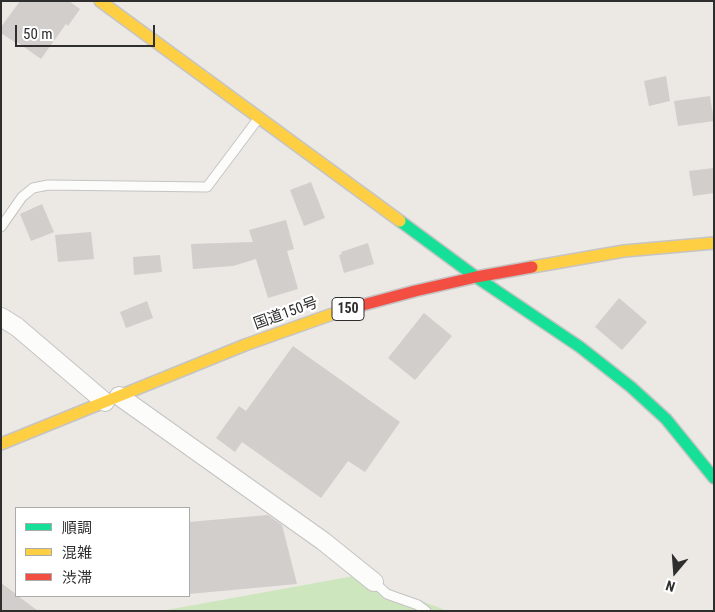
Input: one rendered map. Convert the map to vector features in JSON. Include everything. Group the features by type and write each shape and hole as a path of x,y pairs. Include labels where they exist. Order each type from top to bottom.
{"main road":[{"path":"100,1 476,277 580,347 631,387 666,419 714,478"},
{"name":"国道150号","path":"1,444 245,345 334,313 414,291 476,277 624,251 714,243"}],"street":[{"path":"1,317 18,327 112,399 323,541 374,582"}],"lane":[{"path":"1,227 22,197 33,188 48,185 206,187 259,117"},
{"path":"374,582 387,594 418,605 426,611"}],"green space":[{"path":"354,576 448,611 161,611"}],"building":[{"path":"20,1 69,1 80,9 68,26 66,24 41,59 1,33 1,27"},
{"path":"666,76 670,101 649,106 644,81"},
{"path":"710,96 714,121 678,126 674,101"},
{"path":"714,168 714,193 693,196 689,171"},
{"path":"311,182 325,218 304,226 290,190"},
{"path":"42,204 54,232 31,241 20,214"},
{"path":"286,220 294,249 287,251 298,289 268,298 256,259 233,266 193,269 191,244 253,242 249,230"},
{"path":"91,232 94,259 58,262 55,235"},
{"path":"368,243 374,264 344,273 339,255 342,254 341,252"},
{"path":"160,255 162,272 134,275 133,257"},
{"path":"619,298 647,322 622,350 595,327"},
{"path":"147,301 153,318 126,328 120,312"},
{"path":"424,313 452,336 415,380 388,358"},
{"path":"293,346 400,422 365,472 348,461 321,498 242,442 235,452 216,438 239,406 246,411"},
{"path":"268,515 282,525 297,584 190,594 190,522"},
{"path":"1,583 15,593 15,597 19,597 38,611 1,611"}],"traffic: fast":[{"path":"400,221 476,277 580,347 631,387 666,419 714,478"}],"traffic: slow":[{"path":"100,1 400,221"},
{"path":"532,267 624,251 714,243"},
{"path":"1,444 245,345 344,310"}],"traffic: jam":[{"path":"344,310 476,277 532,267"}]}
